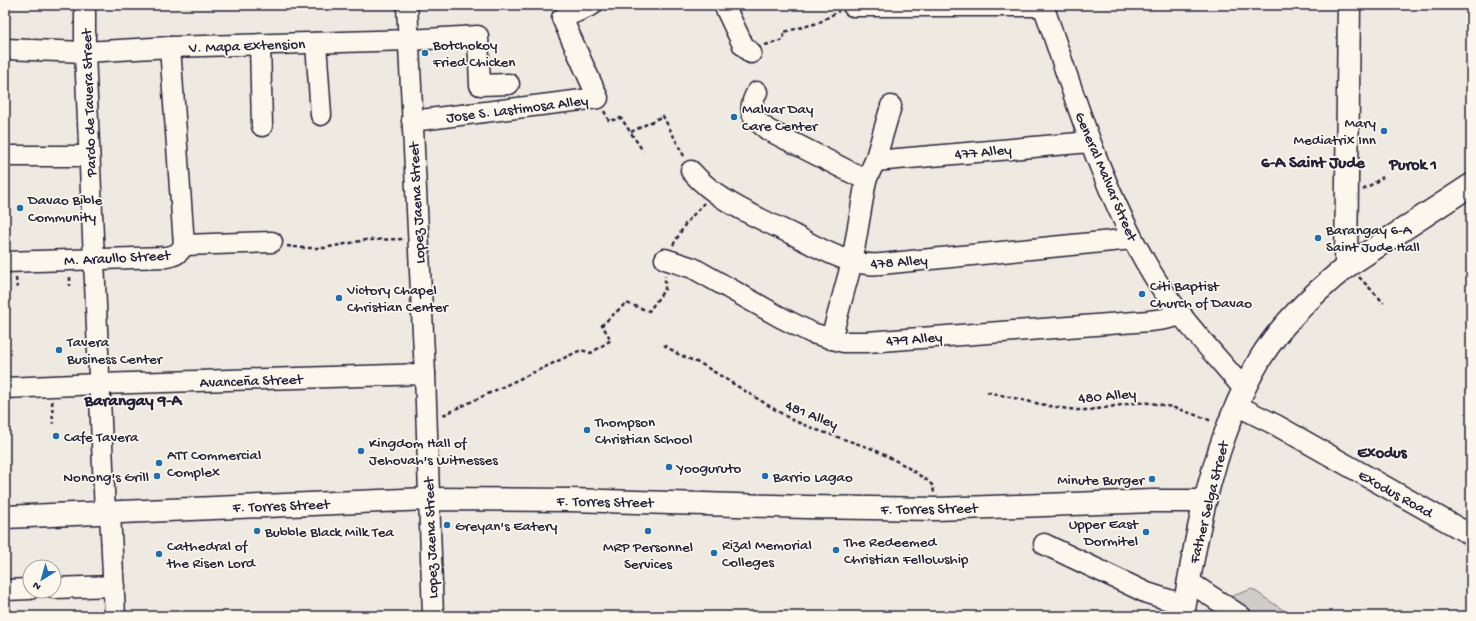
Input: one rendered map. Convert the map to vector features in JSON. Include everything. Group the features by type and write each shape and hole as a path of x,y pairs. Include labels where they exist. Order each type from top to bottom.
{"main road":[{"path":"1346,267 1349,5"},
{"name":"Father Selga Street","path":"1184,610 1188,582 1212,473 1227,427 1240,397 1260,358 1296,313 1346,267 1471,186"},
{"name":"F. Torres Street","path":"5,516 428,499 571,500 814,508 936,509 1153,501 1206,501"}],"street":[{"name":"Pardo de Tavera Street","path":"85,5 85,52 99,384 116,616"},
{"name":"Lopez Jaena Street","path":"407,5 425,374 433,616"},
{"name":"Jose S. Lastimosa Alley","path":"412,121 598,98 562,18 592,5"},
{"path":"724,5 743,45 751,53"},
{"path":"853,6 1044,6"},
{"name":"General Malvar Street","path":"1044,6 1090,142 1132,239 1154,276 1240,397"},
{"name":"V. Mapa Extension","path":"5,49 85,52 170,47 409,40 478,36 480,86 509,84"},
{"path":"316,43 321,115"},
{"path":"260,44 262,126"},
{"path":"170,47 184,245"},
{"path":"757,92 752,102 751,109 753,116 758,123 768,130 866,180"},
{"path":"831,339 852,262 866,180 875,161 891,106"},
{"name":"477 Alley","path":"875,161 1090,142"},
{"path":"5,156 89,156"},
{"name":"478 Alley","path":"692,171 714,193 749,213 839,258 862,264 881,264 1132,239"},
{"name":"M. Araullo Street","path":"5,262 171,256 179,252 184,245 272,242"},
{"name":"479 Alley","path":"665,259 693,268 785,320 812,332 843,342 867,342 1149,321 1182,315"},
{"name":"Avanceña Street","path":"5,388 425,374"},
{"name":"Exodus Road","path":"1240,397 1276,425 1471,535"},
{"path":"1044,544 1184,610"},
{"path":"1188,582 1241,616"},
{"path":"62,588 114,586"},
{"path":"5,590 22,589"}],"path":[{"path":"751,53 760,46 783,40 784,32 818,24 846,7 853,6"},
{"path":"631,132 663,116 692,171"},
{"path":"609,121 621,118 643,151"},
{"path":"426,422 581,350 592,353 611,340 602,325 626,302 649,311 665,289 665,259 686,223 714,193"},
{"path":"272,242 303,248 324,248 366,240 418,238"},
{"path":"1346,267 1358,276 1384,304"},
{"name":"481 Alley","path":"664,345 678,354 703,364 792,420 873,449 904,465 931,483 934,490 936,509"},
{"path":"52,386 53,424"},
{"name":"480 Alley","path":"986,392 1078,410 1088,410 1135,403 1165,405 1227,427"}],"shaded area":[{"path":"1252,589 1292,616 1257,616 1230,597"}],"place":[{"name":"Botchokoy Fried Chicken","path":"425,53"},
{"name":"Malvar Day Care Center","path":"734,117"},
{"name":"Mary Mediatrix Inn","path":"1384,131"},
{"name":"Davao Bible Community","path":"20,208"},
{"name":"Barangay 6-A Saint Jude Hall","path":"1318,238"},
{"name":"Citi Baptist Church of Davao","path":"1142,294"},
{"name":"Victory Chapel Christian Center","path":"339,298"},
{"name":"Tavera Business Center","path":"59,350"},
{"name":"Thompson Christian School","path":"587,430"},
{"name":"Cafe Tavera","path":"56,436"},
{"name":"Kingdom Hall of Jehovah's Witnesses","path":"361,451"},
{"name":"ATT Commercial Complex","path":"159,463"},
{"name":"Yooguruto","path":"669,467"},
{"name":"Nonong's Grill","path":"157,476"},
{"name":"Barrio Lagao","path":"765,476"},
{"name":"Minute Burger","path":"1152,479"},
{"name":"Greyan's Eatery","path":"447,525"},
{"name":"Bubble Black Milk Tea","path":"257,531"},
{"name":"MRP Personnel Services","path":"648,531"},
{"name":"Upper East Dormitel","path":"1146,532"},
{"name":"The Redeemed Christian Fellowship","path":"836,550"},
{"name":"Rizal Memorial Colleges","path":"714,553"},
{"name":"Cathedral of the Risen Lord","path":"159,554"}],"district":[{"name":"6-A Saint Jude","path":"1313,161"},
{"name":"Purok 1","path":"1413,163"},
{"name":"Barangay 9-A","path":"133,399"},
{"name":"Exodus","path":"1382,451"}]}
